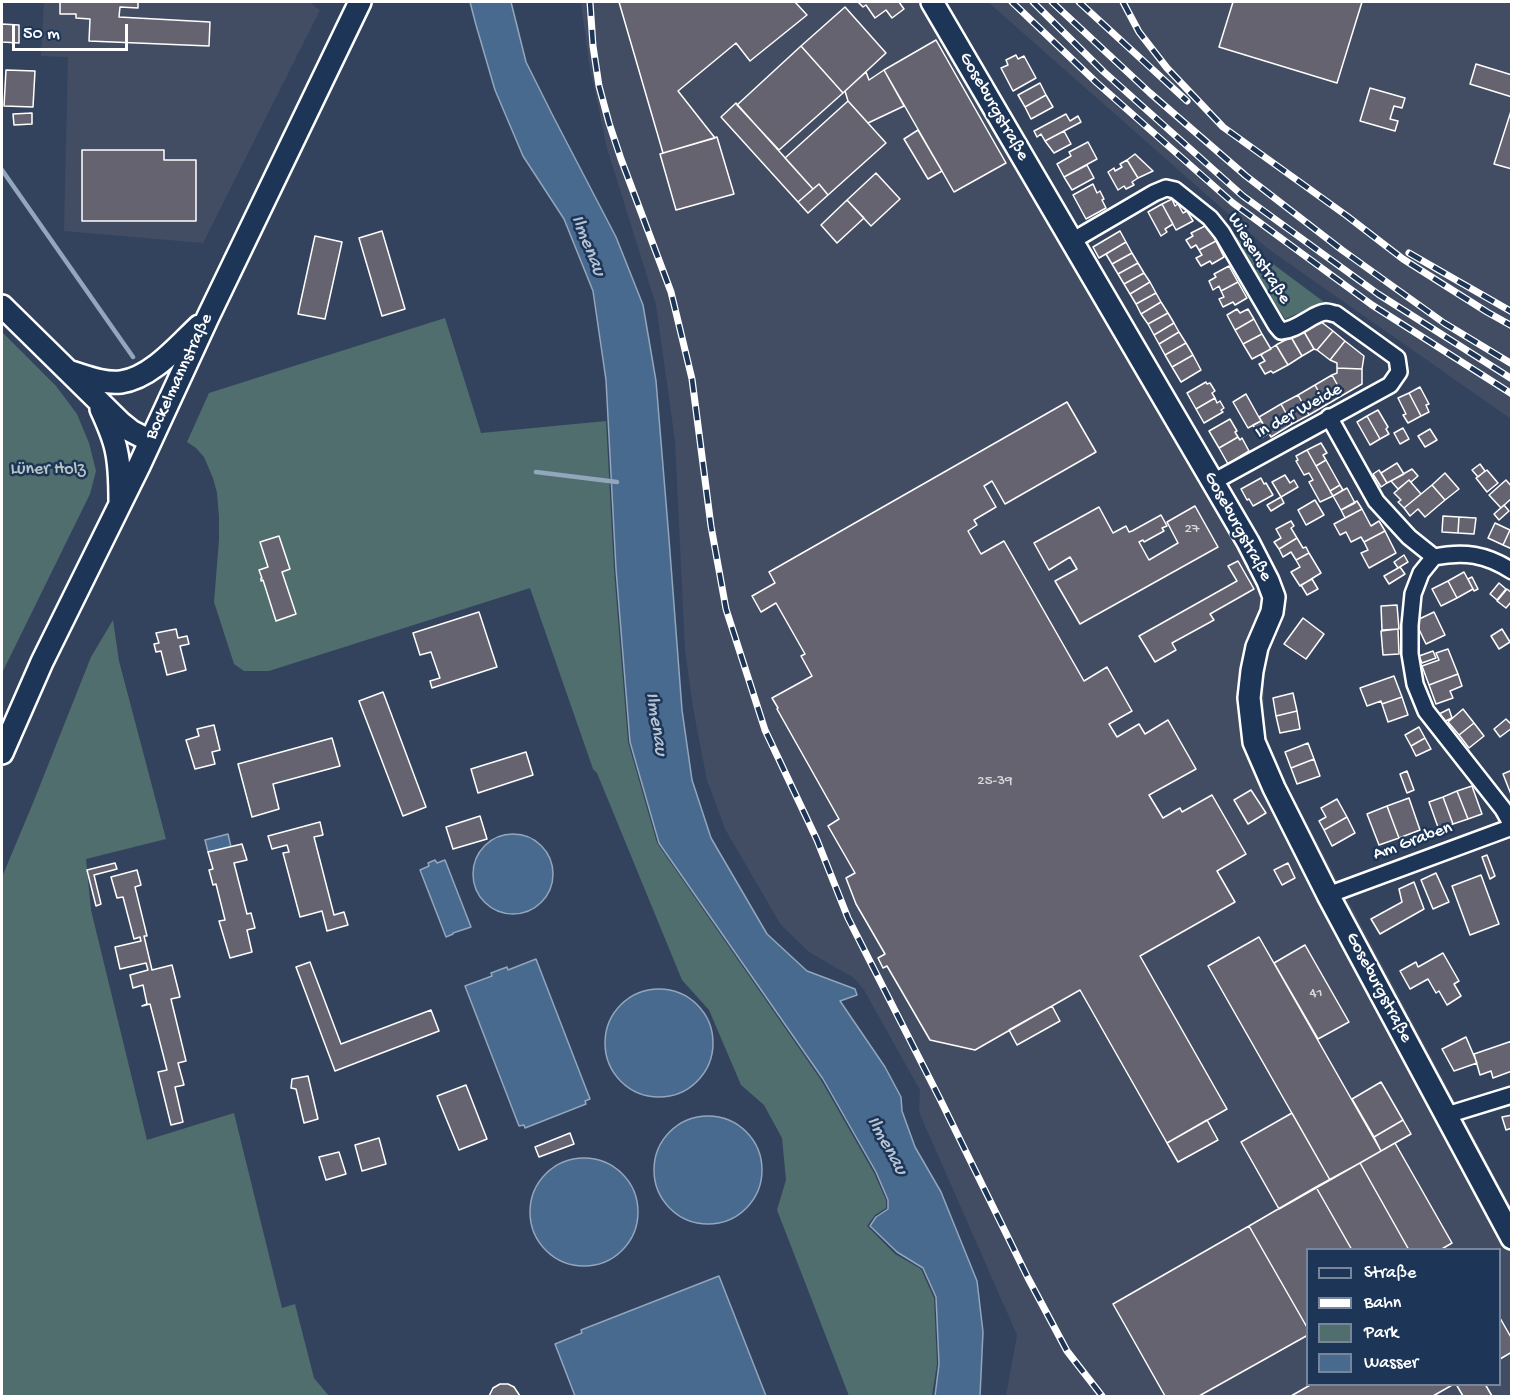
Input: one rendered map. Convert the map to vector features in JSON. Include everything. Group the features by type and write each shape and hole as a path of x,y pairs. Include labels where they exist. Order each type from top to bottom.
{"street":[{"name":"Bockelmannstraße","path":"2,753 42,662 120,505 360,2"},
{"name":"Goseburgstraße","path":"932,2 1248,542 1268,580 1274,597 1272,612 1257,647 1249,698 1254,742 1274,788 1328,895 1512,1238"},
{"name":"Wiesenstraße","path":"1072,241 1154,193 1166,188 1175,190 1210,218 1222,233 1281,331 1290,330 1326,312 1336,314 1397,358 1399,372"},
{"path":"2,306 121,423 150,441"},
{"path":"68,371 109,382 136,378 170,354 208,317"},
{"name":"In der Weide","path":"1213,482 1390,384 1399,372"},
{"path":"97,400 116,448 120,476 120,505"},
{"path":"1329,417 1376,501 1409,537 1434,557"},
{"path":"1512,571 1501,564 1478,556 1454,553 1434,557 1421,573 1413,594 1410,625 1410,654 1415,684 1426,711 1503,809 1512,826"},
{"name":"Am Graben","path":"1328,895 1512,826"},
{"path":"1447,1115 1512,1095"}],"shaded area":[{"path":"44,2 311,2 320,10 203,243 64,231 68,57 41,56"},
{"path":"581,2 940,2 1286,602 1264,656 1264,742 1511,1207 1511,1396 1006,1396 1017,1335 919,1112 920,1090 864,990 854,978 809,952 781,925 725,829 707,780 685,650 675,441 656,305 607,148 589,63"},
{"path":"988,2 1511,2 1511,419 1267,248"}],"green space":[{"path":"1230,232 1324,302 1285,319"},
{"path":"445,318 481,433 606,421 614,570 628,742 657,843 821,1080 874,1173 886,1200 886,1208 875,1215 867,1226 895,1254 921,1269 934,1298 937,1364 932,1396 849,1396 777,1210 786,1180 782,1138 764,1105 741,1085 709,1010 682,980 597,773 593,769 530,588 269,671 244,671 234,664 214,602 219,540 217,493 204,457 187,442 209,393"},
{"name":"Lüner Holz","path":"2,332 56,386 77,414 89,443 96,471 90,494 2,673"},
{"path":"113,620 119,661 166,839 86,859 91,910 147,1140 234,1113 282,1308 295,1304 314,1378 329,1396 2,1396 2,877 91,657"}],"water":[{"name":"Ilmenau","path":"470,2 511,2 526,62 616,237 643,305 656,381 682,710 692,780 711,838 767,934 807,971 855,989 857,995 840,1001 885,1067 901,1097 902,1111 915,1147 941,1192 977,1281 983,1332 980,1396 935,1396 939,1364 936,1297 923,1268 897,1252 870,1226 876,1217 888,1209 888,1200 876,1172 823,1079 659,843 630,742 616,569 606,380 593,291 564,219 523,156 495,90"},
{"path":"228,834 231,847 208,852 205,840"},
{"path":"513,834 528,837 541,846 550,859 553,874 550,889 541,902 528,911 513,914 498,911 485,902 476,889 473,874 476,859 485,846 498,837"},
{"path":"435,860 437,863 445,860 471,927 446,937 420,870"},
{"path":"536,959 590,1099 585,1101 586,1104 525,1128 524,1125 519,1126 465,986 492,976 491,973 507,967 508,970"},
{"path":"659,989 679,994 697,1005 708,1023 713,1043 708,1063 697,1081 679,1092 659,1097 639,1092 621,1081 610,1063 605,1043 610,1023 621,1005 639,994"},
{"path":"708,1116 738,1125 746,1132 753,1140 762,1170 753,1200 746,1208 738,1215 708,1224 678,1215 670,1208 663,1200 654,1170 663,1140 670,1132 678,1125"},
{"path":"584,1158 604,1163 622,1174 633,1192 638,1212 633,1232 622,1250 604,1261 584,1266 564,1261 546,1250 535,1232 530,1212 535,1192 546,1174 564,1163"},
{"path":"719,1276 766,1396 575,1396 555,1344 582,1333 581,1330"}],"building":[{"path":"60,2 138,2 138,8 120,7 119,17 210,22 209,46 89,41 90,19 76,18 76,14 60,14"},
{"path":"619,2 795,2 807,15 750,61 736,43 678,91 715,138 663,153"},
{"path":"858,2 899,2 904,9 892,18 886,10 875,18 866,5 863,7"},
{"path":"1233,2 1362,2 1337,83 1219,47"},
{"path":"845,7 886,53 843,93 801,46"},
{"path":"2,24 19,25 19,43 2,42"},
{"path":"936,40 1006,163 954,192 884,70"},
{"path":"801,46 843,93 779,150 737,105"},
{"path":"1016,55 1018,59 1024,56 1036,78 1013,91 1001,68 1008,65 1006,60"},
{"path":"1476,64 1512,75 1512,97 1470,84"},
{"path":"6,70 35,71 33,107 4,106"},
{"path":"884,70 904,106 868,123 848,101 845,91 866,72 869,80"},
{"path":"1040,83 1046,95 1025,107 1018,95"},
{"path":"1370,88 1405,98 1402,108 1394,106 1390,119 1398,121 1395,131 1360,121"},
{"path":"1046,95 1053,107 1031,119 1025,107"},
{"path":"848,101 886,143 828,195 819,184 813,189 785,158"},
{"path":"736,103 813,189 798,202 721,117"},
{"path":"1512,108 1512,169 1494,164"},
{"path":"32,113 32,124 14,125 13,114"},
{"path":"1066,114 1070,121 1078,116 1081,122 1045,141 1041,134 1037,137 1034,131"},
{"path":"918,130 942,171 928,179 904,139"},
{"path":"1064,131 1071,144 1054,153 1045,141"},
{"path":"717,137 734,194 676,210 660,154"},
{"path":"1088,142 1097,159 1064,177 1057,164 1071,156 1069,152"},
{"path":"82,150 164,150 164,160 196,160 196,221 82,221"},
{"path":"1135,154 1153,171 1138,178 1127,160"},
{"path":"1127,160 1138,178 1132,182 1134,185 1126,189 1124,186 1118,190 1108,172 1122,167 1120,164"},
{"path":"1087,165 1094,178 1072,190 1064,177"},
{"path":"876,173 900,199 871,226 847,200"},
{"path":"819,184 828,195 808,213 798,202"},
{"path":"1093,184 1097,193 1100,191 1106,208 1086,219 1073,195"},
{"path":"1172,199 1175,206 1178,204 1183,213 1187,211 1193,221 1176,230 1162,204"},
{"path":"847,200 864,218 837,243 821,225"},
{"path":"1162,204 1173,224 1165,229 1167,232 1161,236 1148,212"},
{"path":"1207,225 1216,241 1199,250 1196,245 1191,248 1186,240 1193,236 1191,233"},
{"path":"382,231 405,309 382,316 359,238"},
{"path":"1120,231 1126,242 1099,258 1093,247"},
{"path":"315,236 342,242 325,319 298,314"},
{"path":"1216,241 1224,257 1212,264 1210,261 1201,266 1196,258 1202,255 1199,250"},
{"path":"1126,242 1132,253 1112,264 1106,254"},
{"path":"1132,253 1138,263 1118,274 1112,264"},
{"path":"1138,263 1144,273 1124,284 1118,274"},
{"path":"1229,266 1238,282 1221,291 1219,286 1213,290 1209,281 1216,277 1214,274"},
{"path":"1144,273 1150,282 1130,294 1124,284"},
{"path":"1150,282 1156,293 1136,304 1130,294"},
{"path":"1238,282 1247,298 1235,305 1233,302 1223,307 1219,299 1224,297 1221,291"},
{"path":"1156,293 1161,302 1141,314 1136,304"},
{"path":"1161,302 1168,313 1148,324 1141,314"},
{"path":"1237,309 1240,313 1248,309 1254,319 1235,330 1227,315"},
{"path":"1168,313 1174,323 1154,335 1148,324"},
{"path":"1254,319 1262,334 1243,344 1235,330"},
{"path":"1320,321 1333,331 1317,350 1314,349 1303,330"},
{"path":"1174,323 1179,332 1159,344 1154,335"},
{"path":"1303,330 1314,349 1302,356 1291,337"},
{"path":"1333,331 1345,341 1330,360 1317,350"},
{"path":"1179,332 1186,343 1165,355 1159,344"},
{"path":"1262,334 1271,349 1252,359 1243,344"},
{"path":"1291,337 1302,356 1288,365 1276,345"},
{"path":"1345,341 1364,356 1362,369 1337,368 1337,363 1330,360"},
{"path":"1186,343 1193,355 1172,367 1165,355"},
{"path":"1276,345 1288,365 1273,373 1271,371 1265,374 1259,364 1265,361 1261,355"},
{"path":"1193,355 1201,370 1181,382 1172,367"},
{"path":"1337,368 1362,369 1362,384 1343,395 1332,375 1337,373"},
{"path":"1332,375 1343,395 1326,405 1315,385"},
{"path":"1206,382 1210,383 1215,391 1212,393 1215,398 1196,409 1187,393"},
{"path":"1315,385 1326,405 1309,415 1298,395"},
{"path":"1420,387 1429,404 1426,405 1429,412 1421,416 1409,393"},
{"path":"1409,393 1421,416 1408,423 1398,398"},
{"path":"1246,394 1261,421 1248,428 1233,402"},
{"path":"1298,395 1309,415 1292,424 1281,404"},
{"path":"1215,398 1217,403 1220,401 1224,408 1221,410 1223,412 1204,423 1196,409"},
{"path":"1067,402 1096,452 1005,504 992,481 984,486 996,507 974,520 977,525 968,531 981,554 1004,541 1084,681 1107,667 1132,711 1109,724 1117,737 1139,724 1145,734 1168,720 1196,769 1149,795 1163,818 1180,808 1182,812 1212,795 1246,854 1217,871 1235,902 1140,956 1227,1109 1167,1143 1080,990 975,1050 930,1040 887,966 883,968 878,958 885,954 856,904 846,878 855,873 828,826 839,819 772,698 812,676 801,656 805,654 776,603 761,612 752,596 775,583 769,572"},
{"path":"1281,404 1292,424 1271,437 1259,417"},
{"path":"1378,410 1388,427 1386,429 1389,434 1380,439 1367,416"},
{"path":"1367,416 1380,439 1370,445 1357,422"},
{"path":"1230,419 1238,437 1219,448 1209,431"},
{"path":"1261,421 1269,433 1261,438 1253,425"},
{"path":"1403,428 1409,439 1400,444 1394,433"},
{"path":"1430,429 1437,440 1425,447 1418,436"},
{"path":"1238,437 1240,440 1242,438 1249,451 1228,464 1219,448"},
{"path":"1321,443 1327,453 1323,455 1326,460 1316,466 1307,450"},
{"path":"1307,450 1333,496 1320,502 1309,482 1313,480 1309,473 1304,475 1296,461 1298,460 1296,456"},
{"path":"1326,460 1340,485 1330,491 1316,466"},
{"path":"1397,463 1404,474 1387,483 1381,473"},
{"path":"1480,464 1485,471 1478,477 1472,470"},
{"path":"1412,469 1418,476 1398,489 1391,481"},
{"path":"1379,470 1387,483 1381,487 1373,474"},
{"path":"1487,470 1498,483 1487,492 1476,478"},
{"path":"1445,473 1459,489 1445,500 1432,485"},
{"path":"1285,475 1290,483 1294,480 1298,487 1281,497 1272,482"},
{"path":"1261,478 1273,495 1253,506 1241,489"},
{"path":"1409,480 1421,494 1404,508 1398,502 1401,500 1394,493"},
{"path":"1506,480 1512,487 1512,498 1501,508 1489,495"},
{"path":"1340,485 1343,490 1333,496 1330,491"},
{"path":"1432,485 1445,500 1425,517 1418,509 1410,516 1404,508"},
{"path":"1347,488 1355,503 1341,510 1333,496"},
{"path":"1281,497 1284,503 1271,511 1267,505"},
{"path":"1315,500 1324,515 1306,525 1298,510"},
{"path":"1357,501 1362,509 1345,518 1341,510"},
{"path":"1504,505 1509,511 1499,520 1494,514"},
{"path":"1195,506 1218,547 1080,624 1055,581 1077,569 1070,557 1049,570 1034,543 1099,507 1113,533 1126,526 1129,532 1132,531 1161,515 1167,526 1162,528 1164,531 1144,542 1143,540 1139,542 1149,560 1178,543 1167,522"},
{"path":"1362,509 1371,526 1379,521 1385,531 1364,542 1361,537 1351,542 1346,532 1340,535 1334,524"},
{"path":"1443,516 1459,517 1458,533 1442,532"},
{"path":"1459,517 1476,518 1474,534 1458,533"},
{"path":"1291,521 1294,526 1291,528 1297,538 1279,549 1274,542 1281,538 1276,529"},
{"path":"1495,523 1510,530 1503,545 1488,538"},
{"path":"1510,530 1512,531 1512,549 1503,545"},
{"path":"1385,531 1396,553 1369,568 1361,553 1368,550 1364,542"},
{"path":"279,536 290,569 282,572 296,614 276,621 259,570 268,567 260,542"},
{"path":"1297,538 1309,553 1296,560 1291,552 1283,557 1279,549"},
{"path":"1309,553 1321,573 1300,586 1291,572 1300,567 1296,560"},
{"path":"1404,555 1408,562 1398,568 1394,562"},
{"path":"1238,561 1254,589 1210,614 1214,620 1172,643 1176,650 1155,662 1139,636 1237,581 1228,566"},
{"path":"1400,567 1405,574 1389,584 1384,576"},
{"path":"1464,572 1473,589 1457,598 1448,581"},
{"path":"1472,577 1478,589 1474,591 1468,579"},
{"path":"1312,579 1318,589 1307,595 1301,585"},
{"path":"1448,581 1457,598 1441,606 1432,589"},
{"path":"1499,583 1506,589 1497,600 1490,594"},
{"path":"1507,589 1512,593 1512,601 1506,608 1497,601"},
{"path":"1397,605 1399,629 1382,630 1381,606"},
{"path":"479,612 497,667 432,688 430,681 440,678 431,652 420,655 413,633"},
{"path":"1434,612 1445,635 1426,644 1415,621"},
{"path":"1303,618 1324,634 1306,659 1284,644"},
{"path":"176,629 178,638 187,636 189,644 180,646 186,670 167,675 161,651 156,652 154,644 159,643 156,633"},
{"path":"1398,629 1399,654 1383,655 1381,631"},
{"path":"1502,629 1510,642 1499,649 1491,636"},
{"path":"1448,649 1458,674 1429,685 1422,666 1439,660 1436,653"},
{"path":"1433,651 1436,658 1422,663 1419,656"},
{"path":"1458,674 1462,686 1450,691 1453,698 1436,704 1429,685"},
{"path":"1394,676 1402,697 1367,706 1360,688"},
{"path":"383,692 426,807 403,816 359,701"},
{"path":"1293,693 1297,711 1276,716 1273,698"},
{"path":"1402,697 1408,715 1388,722 1382,704"},
{"path":"1449,709 1452,718 1441,723 1437,715"},
{"path":"1463,709 1474,723 1459,735 1448,722"},
{"path":"1297,711 1300,729 1280,733 1276,716"},
{"path":"1506,719 1512,728 1500,737 1494,729"},
{"path":"1474,723 1484,736 1469,748 1459,735"},
{"path":"214,725 220,750 212,752 215,764 195,769 186,740 199,736 197,729"},
{"path":"1419,727 1425,738 1411,746 1405,735"},
{"path":"332,738 340,766 273,784 279,809 252,817 238,764"},
{"path":"1425,738 1431,749 1416,756 1411,746"},
{"path":"1308,743 1314,759 1291,768 1285,752"},
{"path":"526,752 533,775 478,793 471,769"},
{"path":"1314,759 1320,776 1297,784 1291,768"},
{"path":"1512,770 1512,797 1503,774"},
{"path":"1407,771 1414,790 1407,793 1400,774"},
{"path":"1472,786 1482,814 1468,819 1457,791"},
{"path":"1251,790 1266,813 1248,824 1234,800"},
{"path":"1457,791 1468,819 1453,824 1443,797"},
{"path":"1443,797 1453,824 1439,830 1429,802"},
{"path":"1409,798 1420,830 1399,838 1387,806"},
{"path":"1337,799 1347,817 1324,830 1319,821 1326,817 1321,808"},
{"path":"1387,806 1399,838 1379,845 1367,814"},
{"path":"480,816 487,839 453,849 446,827"},
{"path":"1347,817 1355,833 1332,846 1324,830"},
{"path":"320,822 323,835 314,837 334,915 344,912 348,925 327,931 322,911 300,917 283,853 289,852 287,845 272,849 268,836"},
{"path":"242,844 247,860 234,863 247,914 251,913 255,928 247,930 252,952 230,958 219,921 225,920 216,884 213,885 209,870 213,869 208,852"},
{"path":"1487,855 1495,876 1490,879 1482,857"},
{"path":"115,863 117,869 94,875 101,904 96,906 87,870"},
{"path":"1288,863 1295,878 1282,885 1274,870"},
{"path":"137,870 141,885 135,887 147,936 144,936 152,970 172,965 180,997 171,999 186,1061 178,1063 184,1085 175,1087 183,1122 171,1125 158,1072 167,1070 150,1004 142,1006 147,1004 143,985 133,988 130,975 148,970 146,963 120,969 115,947 141,941 140,937 134,939 123,897 117,898 111,877"},
{"path":"1436,873 1449,902 1433,909 1421,880"},
{"path":"1481,875 1499,924 1470,935 1452,886"},
{"path":"1414,882 1424,909 1380,934 1371,919 1402,902 1399,889"},
{"path":"1259,937 1381,1151 1330,1180 1208,966"},
{"path":"1305,945 1349,1022 1318,1039 1274,963"},
{"path":"1443,953 1459,981 1454,984 1461,996 1447,1005 1439,991 1436,993 1428,979 1410,989 1400,971 1416,962 1418,967"},
{"path":"310,962 341,1044 431,1010 439,1031 335,1071 296,967"},
{"path":"1052,1006 1060,1021 1017,1045 1009,1030"},
{"path":"1466,1037 1477,1063 1454,1071 1442,1049"},
{"path":"1512,1041 1512,1071 1493,1078 1491,1071 1480,1075 1474,1054"},
{"path":"308,1076 318,1119 304,1123 296,1089 291,1088 292,1079"},
{"path":"1381,1082 1403,1120 1374,1137 1352,1099"},
{"path":"466,1085 487,1139 459,1150 437,1096"},
{"path":"1292,1113 1330,1180 1279,1209 1241,1142"},
{"path":"1512,1115 1512,1128 1506,1130 1502,1117"},
{"path":"1207,1120 1218,1140 1178,1162 1167,1143"},
{"path":"1403,1120 1411,1134 1381,1151 1374,1137"},
{"path":"570,1133 574,1144 539,1157 535,1147"},
{"path":"379,1138 386,1164 362,1171 355,1145"},
{"path":"1395,1143 1452,1243 1443,1248 1408,1248 1360,1163"},
{"path":"339,1152 346,1174 326,1180 319,1157"},
{"path":"1360,1163 1408,1248 1351,1248 1316,1187"},
{"path":"1316,1187 1351,1248 1306,1248 1306,1326 1249,1226"},
{"path":"1249,1226 1306,1326 1306,1336 1199,1396 1165,1396 1113,1304"},
{"path":"1501,1320 1512,1339 1512,1352 1501,1358"},
{"path":"500,1384 514,1387 520,1396 489,1396 493,1388"},
{"path":"1308,1386 1450,1386 1433,1396 1291,1396"},
{"path":"1457,1386 1486,1386 1492,1396 1463,1396"}],"waterway":[{"path":"2,170 133,357"},
{"path":"536,472 617,482"}],"railway":[{"path":"590,2 599,86 609,123 671,292 692,379 711,526 726,609 765,730 817,840 848,918 1028,1278 1067,1351 1102,1396"},
{"path":"1012,2 1097,83 1233,203 1372,305 1512,394"},
{"path":"1033,2 1104,72 1243,196 1378,294 1512,379"},
{"path":"1052,2 1150,93 1246,176 1342,250 1444,323 1512,364"},
{"path":"1079,2 1187,101"},
{"path":"1123,2 1139,32 1167,68 1223,127 1403,259 1512,326"},
{"path":"1409,253 1512,312"}]}
